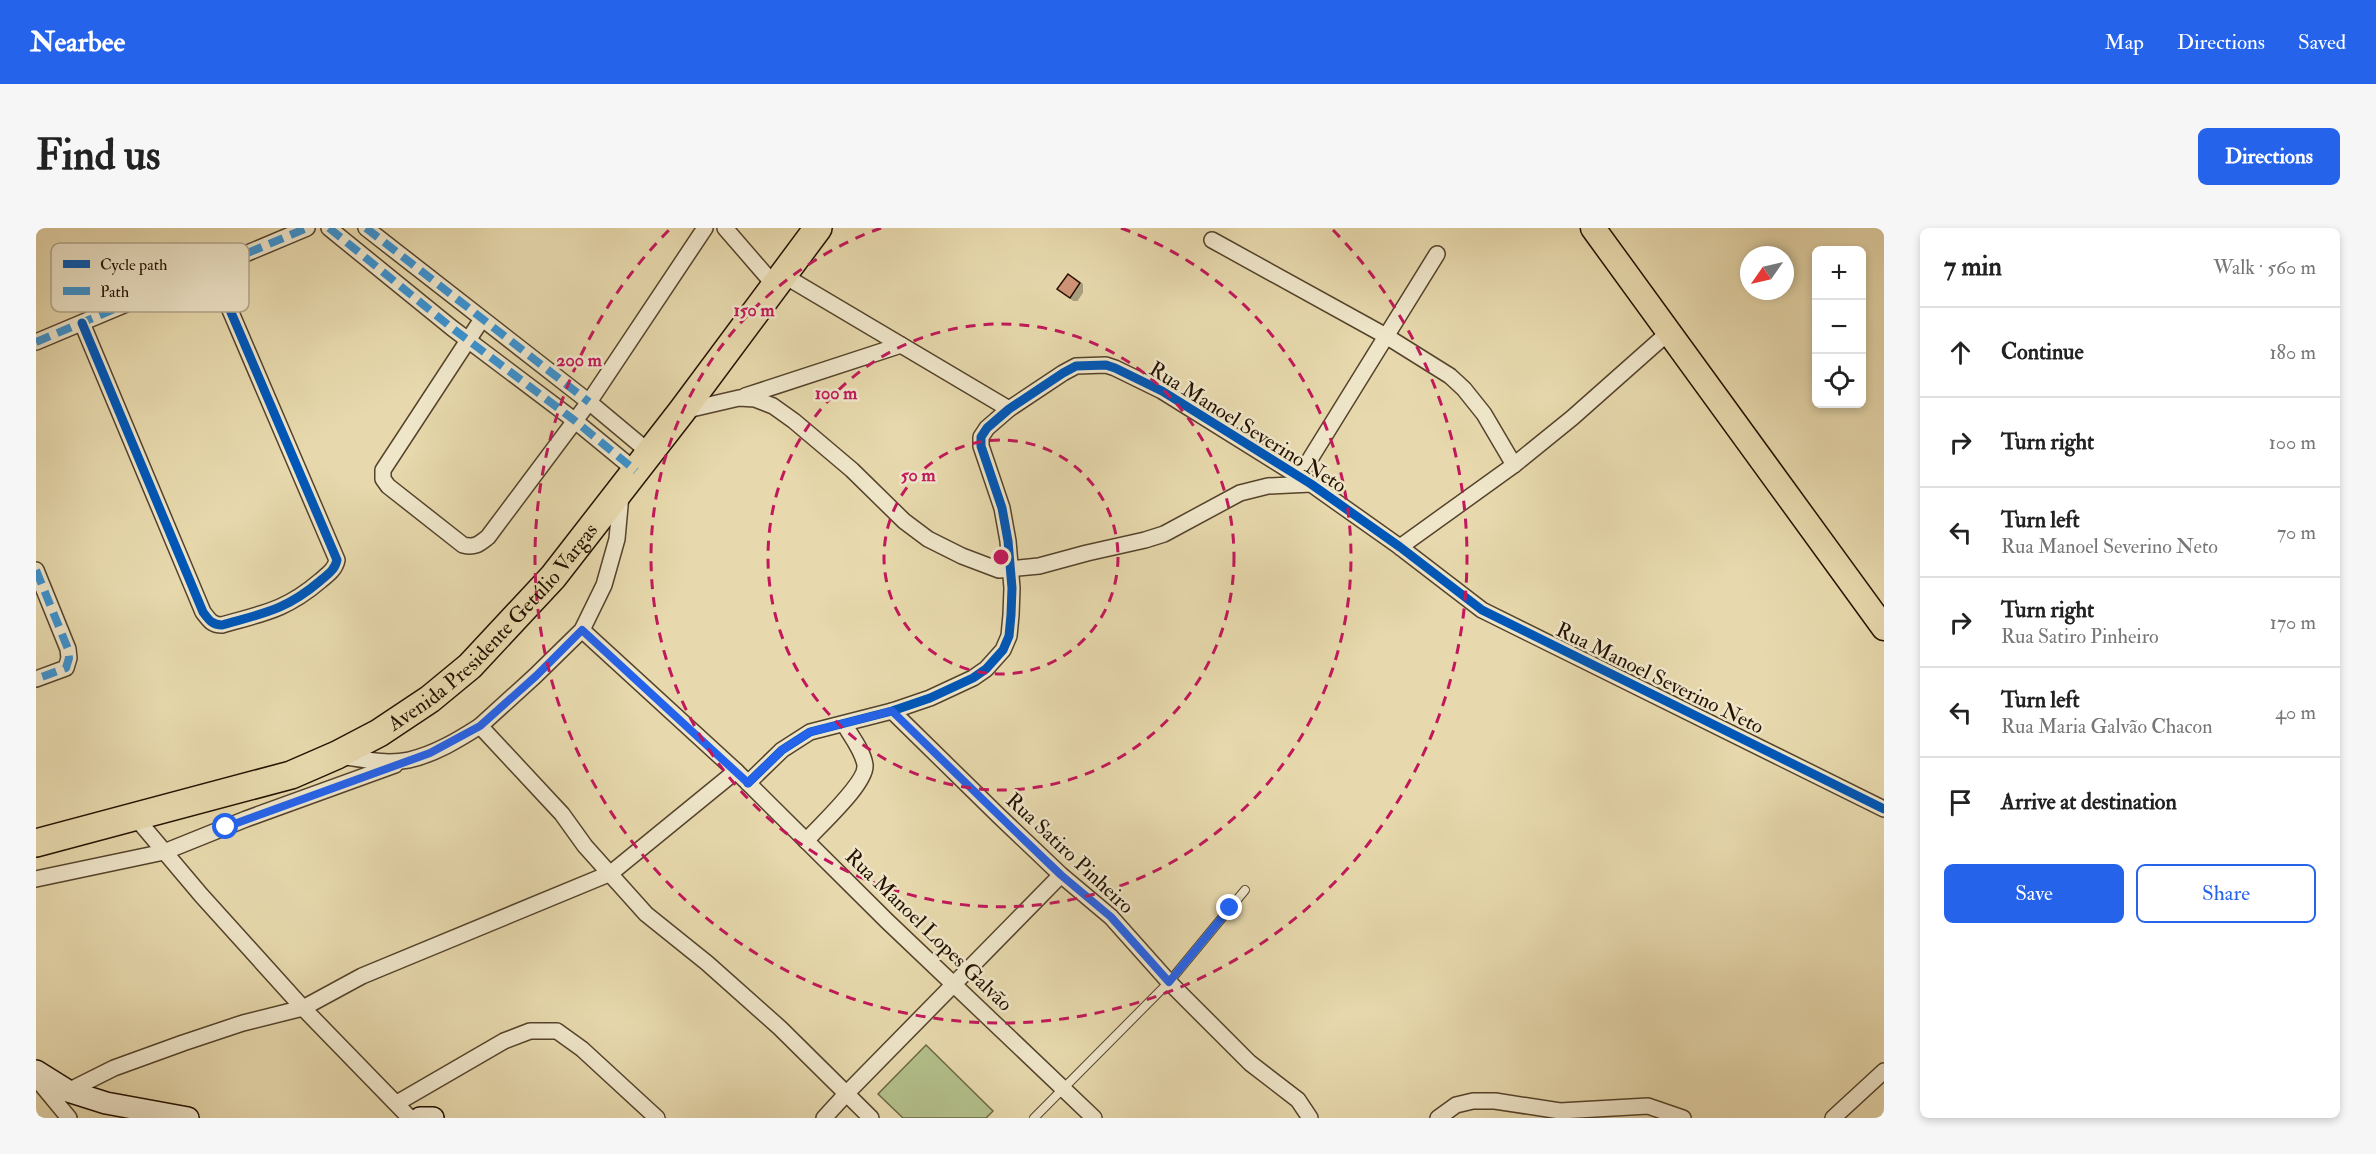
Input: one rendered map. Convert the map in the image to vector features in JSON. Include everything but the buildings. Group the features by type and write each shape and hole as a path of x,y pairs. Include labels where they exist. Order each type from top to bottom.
{"highway":[{"name":"Avenida Presidente Getúlio Vargas","path":"36,843 291,775 378,733 430,699 470,666 553,577 682,411 818,228"}],"main road":[{"path":"1593,228 1884,628"}],"street":[{"path":"249,252 307,228"},
{"path":"330,228 636,471"},
{"path":"36,879 164,852 246,819 440,749 480,726 536,676 582,630 604,585 636,471 589,402 366,228"},
{"path":"482,319 383,470 383,479 388,486 463,545 472,547 488,537 589,402 705,228"},
{"path":"725,228 779,281 901,345 1009,409"},
{"path":"1212,240 1429,361 1464,389 1484,414 1514,465"},
{"path":"739,398 755,399 773,406 794,421 859,477 904,521 928,538 999,570 1039,566 1164,534 1240,493 1305,480 1386,336 1437,254"},
{"path":"36,342 108,312"},
{"path":"82,323 203,612 215,625 222,625 280,608 300,598 332,570 337,560 231,312"},
{"path":"1400,547 1514,465 1572,418 1670,332"},
{"path":"682,411 739,398 901,345"},
{"name":"Rua Manoel Severino Neto","path":"748,783 796,739 822,728 892,711 930,698 973,678 997,658 1009,636 1011,569 1002,508 981,446 981,437 987,428 1009,409 1076,366 1106,365 1162,392 1305,480 1400,547 1482,610 1884,809"},
{"path":"36,570 68,650 69,658 66,668 36,679"},
{"name":"Rua Manoel Lopes Galvão","path":"582,630 736,771 954,986 1094,1118"},
{"name":"Rua Satiro Pinheiro","path":"892,711 1061,875 1111,917 1169,982 1250,1063 1298,1100 1310,1118"},
{"path":"806,841 864,774 863,758 844,724"},
{"path":"480,726 562,814 585,846 646,914 707,963 780,1028 871,1118"},
{"path":"336,755 378,761 407,760"},
{"path":"68,1090 114,1068 183,1043 243,1023 303,1008 362,976 611,873 736,771"},
{"path":"136,818 303,1008 410,1118"},
{"path":"824,1118 1061,875"},
{"path":"397,1103 504,1041 530,1031 557,1030 582,1049 657,1118"},
{"path":"36,1071 68,1090 106,1103 188,1118"},
{"path":"1833,1118 1884,1071"},
{"path":"36,1078 69,1118"},
{"path":"1438,1118 1456,1105 1473,1101 1495,1101 1560,1111 1648,1106 1683,1118"},
{"path":"420,1118 433,1118"}],"lane":[{"path":"1034,1118 1169,982 1245,890"}],"green space":[{"path":"926,1045 993,1111 986,1118 903,1118 878,1094"}],"marked path":[{"path":"249,252 307,228"},
{"path":"329,228 452,328 574,420 636,471"},
{"path":"366,228 589,402"},
{"path":"36,342 107,312"},
{"path":"36,570 68,649 69,658 66,668 36,679"}],"cycle path":[{"path":"82,323 203,612 213,623 222,625 285,605 308,591 330,572 337,560 231,312"},
{"path":"748,783 782,750 810,732 892,711 930,698 973,678 986,669 1003,650 1009,636 1011,615 1012,588 1008,541 1002,508 981,446 981,437 987,428 1009,409 1063,373 1076,366 1106,365 1162,391 1311,484 1400,547 1482,610 1884,809"}],"route":[{"path":"226,827 430,753 449,744 480,726 536,676 582,630 748,783 796,739 822,728 892,711 1061,875 1111,917 1169,982 1230,908"}]}
